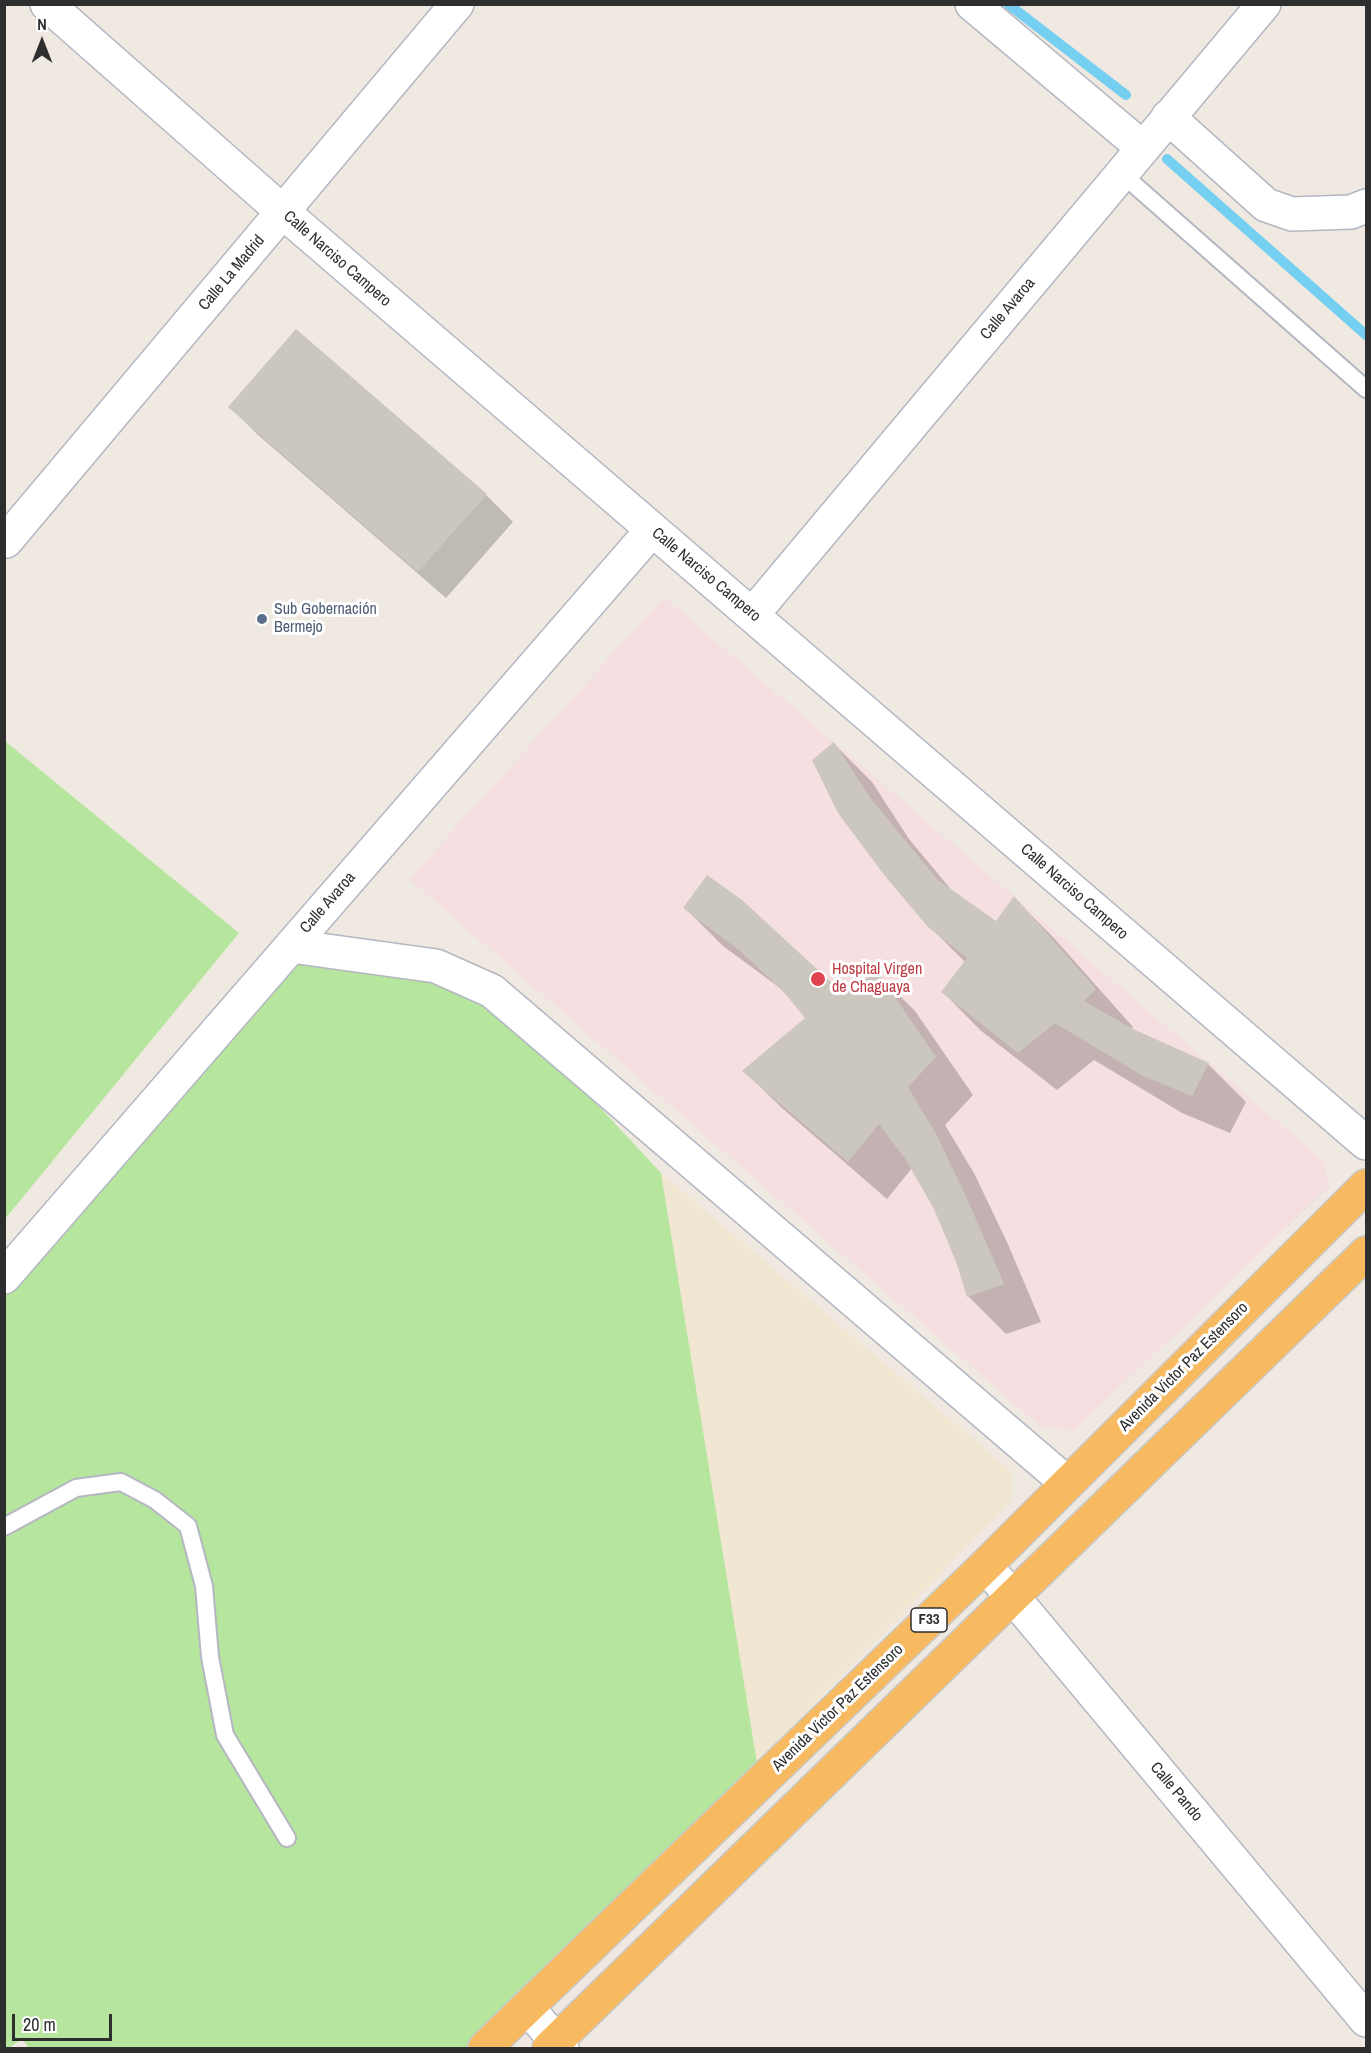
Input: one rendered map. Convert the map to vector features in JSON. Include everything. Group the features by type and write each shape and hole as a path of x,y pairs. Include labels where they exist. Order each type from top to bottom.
{"highway":[{"name":"Avenida Victor Paz Estensoro","path":"485,2049 985,1566 1366,1186"},
{"name":"F33","path":"556,2046 1366,1253"}],"street":[{"name":"Calle Narciso Campero","path":"47,4 283,212 1366,1143"},
{"name":"Calle La Madrid","path":"5,541 458,4"},
{"path":"972,4 1143,148"},
{"name":"Calle Avaroa","path":"752,615 1264,4"},
{"path":"1168,117 1266,205 1292,214 1351,212 1366,206"},
{"name":"Calle Avaroa","path":"4,1277 652,530"},
{"path":"291,946 436,966 492,991 1067,1483"},
{"name":"Calle Pando","path":"985,1566 1366,2020"},
{"path":"527,2007 556,2046"}],"lane":[{"path":"1121,173 1366,389"},
{"path":"4,1527 76,1488 121,1482 155,1500 188,1526 204,1586 210,1657 225,1735 287,1838"}],"shaded area":[{"name":"Hospital Virgen de Chaguaya","path":"664,597 1325,1162 1329,1187 1074,1431 1041,1427 409,879"},
{"path":"661,1173 1012,1472 1012,1500 757,1763"}],"green space":[{"path":"5,741 239,933 5,1219"},
{"path":"291,946 492,991 661,1173 757,1763 476,2048 29,2048 22,2039 9,2048 5,2048 5,1277"}],"building":[{"path":"296,329 487,494 418,572 228,407"},
{"path":"834,742 871,799 938,880 996,921 1014,896 1096,989 1084,1001 1133,1029 1209,1063 1192,1096 1143,1076 1055,1023 1018,1053 941,992 967,958 928,927 885,876 838,813 812,760"},
{"path":"707,875 742,900 844,994 877,971 936,1057 908,1087 936,1134 1004,1284 967,1297 957,1264 934,1209 906,1160 879,1124 848,1162 742,1071 805,1018 783,991 740,951 683,908"}],"waterway":[{"path":"1008,4 1126,95"},
{"path":"1167,159 1366,335"}],"place":[{"name":"Sub Gobernación Bermejo","path":"262,619"},
{"name":"Hospital Virgen de Chaguaya","path":"818,979"}]}
